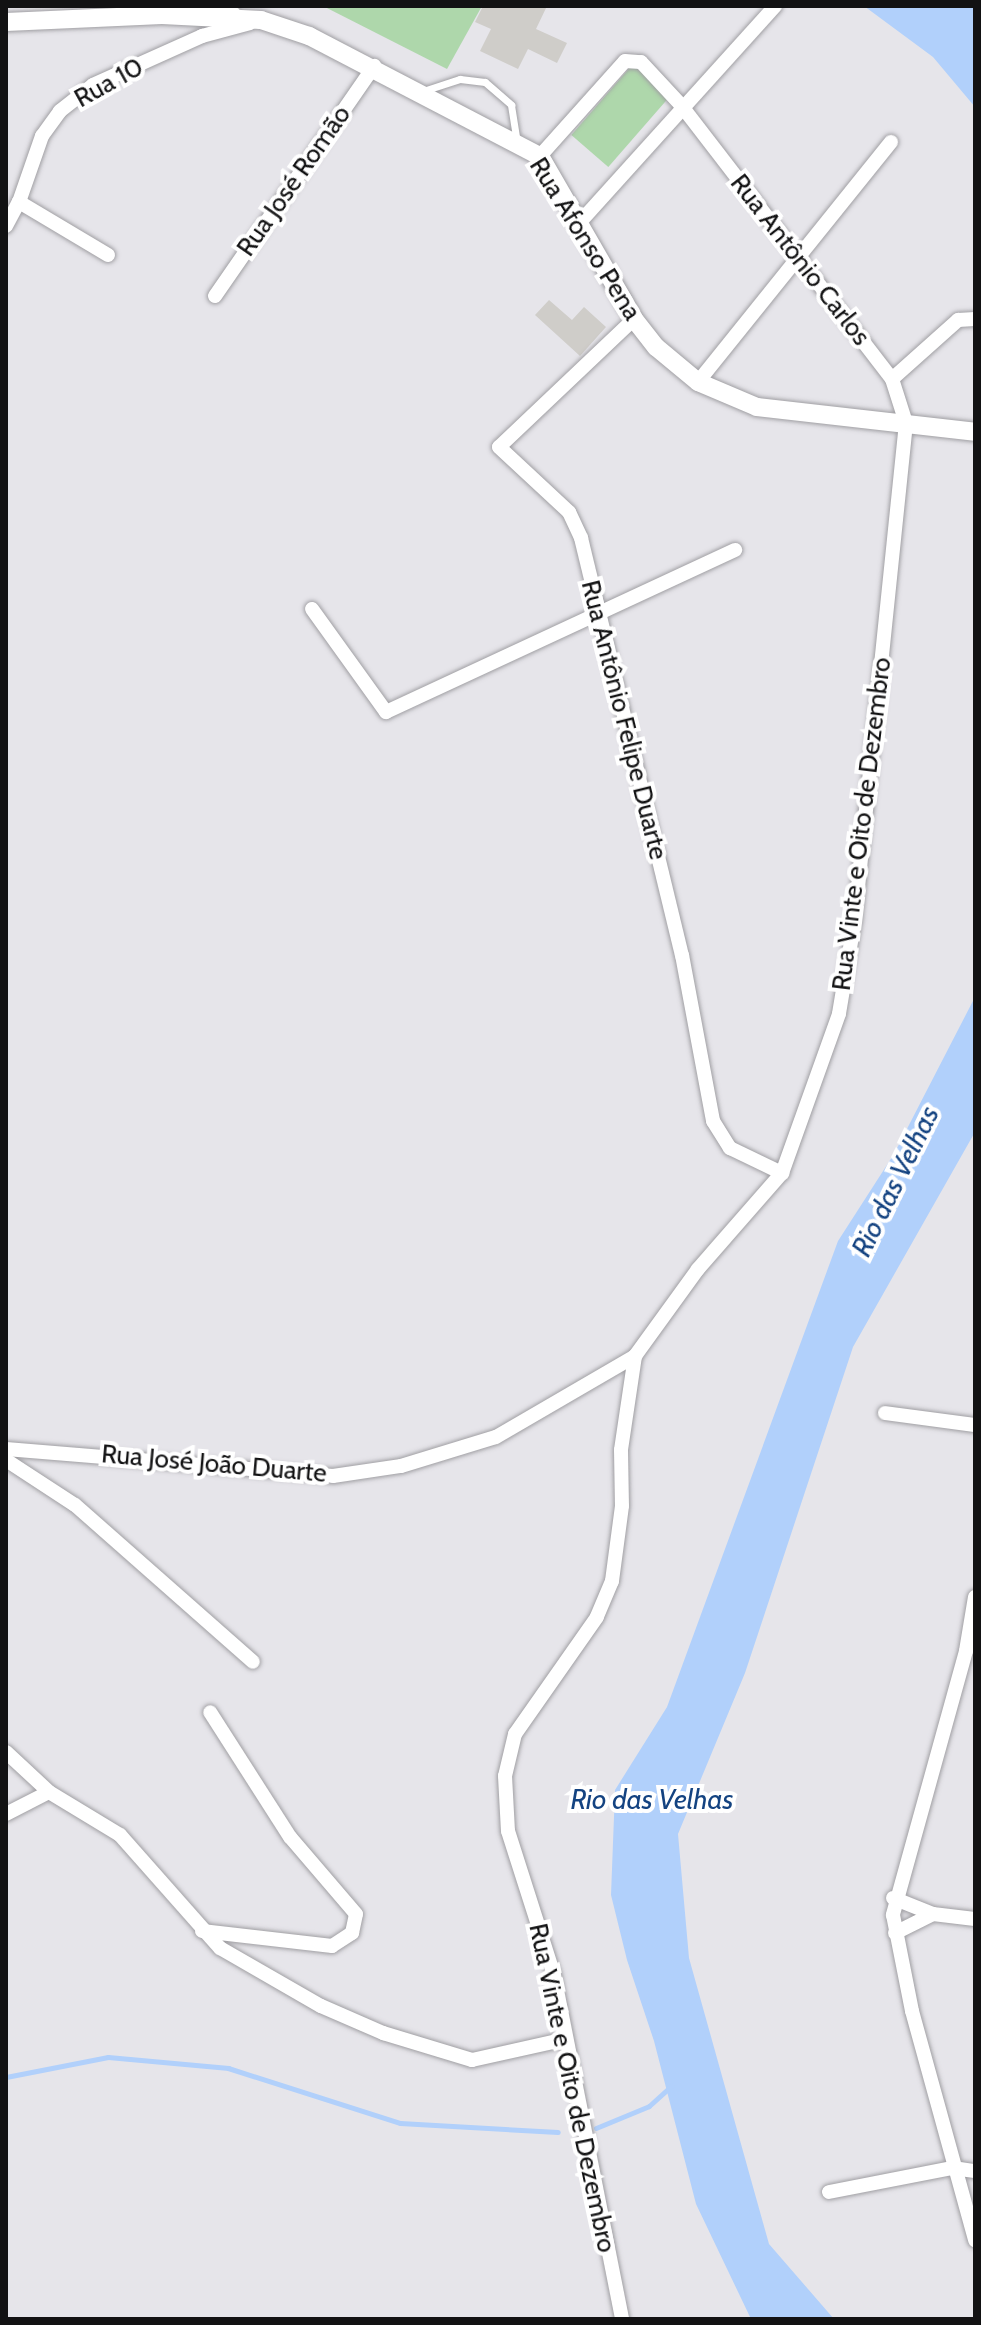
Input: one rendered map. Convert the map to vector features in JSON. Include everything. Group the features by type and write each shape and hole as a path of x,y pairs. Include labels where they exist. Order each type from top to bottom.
{"main road":[{"name":"Rua Afonso Pena","path":"6,22 162,15 261,20 374,66 540,156 634,319 656,347 698,382 757,407 975,432"}],"street":[{"path":"203,6 261,20"},
{"path":"580,222 681,105 775,6"},
{"name":"Rua 10","path":"6,226 19,202 42,136 60,111 93,85 202,36 261,20"},
{"name":"Rua Antônio Carlos","path":"540,156 628,60 641,62 681,105 892,379 906,423"},
{"name":"Rua José Romão","path":"215,296 374,66"},
{"path":"698,382 800,261 891,142"},
{"path":"19,202 108,255"},
{"name":"Rua Antônio Felipe Duarte","path":"634,319 498,445 501,454 573,518 682,955 713,1121 730,1148 782,1173"},
{"path":"892,379 958,320 975,319"},
{"name":"Rua Vinte e Oito de Dezembro","path":"622,2319 554,1975 508,1831 505,1776 515,1734 597,1617 612,1581 622,1506 621,1450 635,1356 698,1269 782,1173 848,976 906,423"},
{"path":"312,609 386,712 597,617 735,550"},
{"name":"Rua José João Duarte","path":"6,1449 277,1473 360,1472 440,1458 496,1437 635,1356"},
{"path":"885,1413 975,1425"},
{"path":"6,1460 66,1497 253,1662"},
{"path":"975,1597 970,1653 893,1898 895,1933 953,2168 975,2240"},
{"path":"202,1931 332,1946 352,1933 356,1914 290,1837 210,1712"},
{"path":"6,1752 49,1792 120,1835 220,1948 321,2006 449,2056 505,2056 566,2039"},
{"path":"6,1814 49,1792"},
{"path":"893,1898 933,1914 975,1919"},
{"path":"895,1933 933,1914"},
{"path":"829,2192 953,2168 975,2171"}],"lane":[{"path":"423,91 460,79 495,88 516,116 517,143"}],"green space":[{"path":"323,6 482,6 447,69"},
{"path":"633,64 670,96 608,167 571,135"}],"water":[{"path":"864,6 975,6 975,107 933,57"},
{"name":"Rio das Velhas","path":"975,997 975,1132 853,1347 745,1673 678,1834 689,1958 769,2244 834,2319 751,2319 696,2204 654,2041 627,1960 611,1895 615,1790 667,1707 838,1241 894,1154"}],"building":[{"path":"483,6 547,6 536,29 567,43 557,63 528,49 518,69 480,51 491,29 475,22"},
{"path":"549,300 572,320 584,307 606,327 580,356 535,315"}],"waterway":[{"path":"6,2077 108,2057 228,2068 400,2123 558,2132"},
{"path":"596,2128 649,2106 671,2086"}]}
